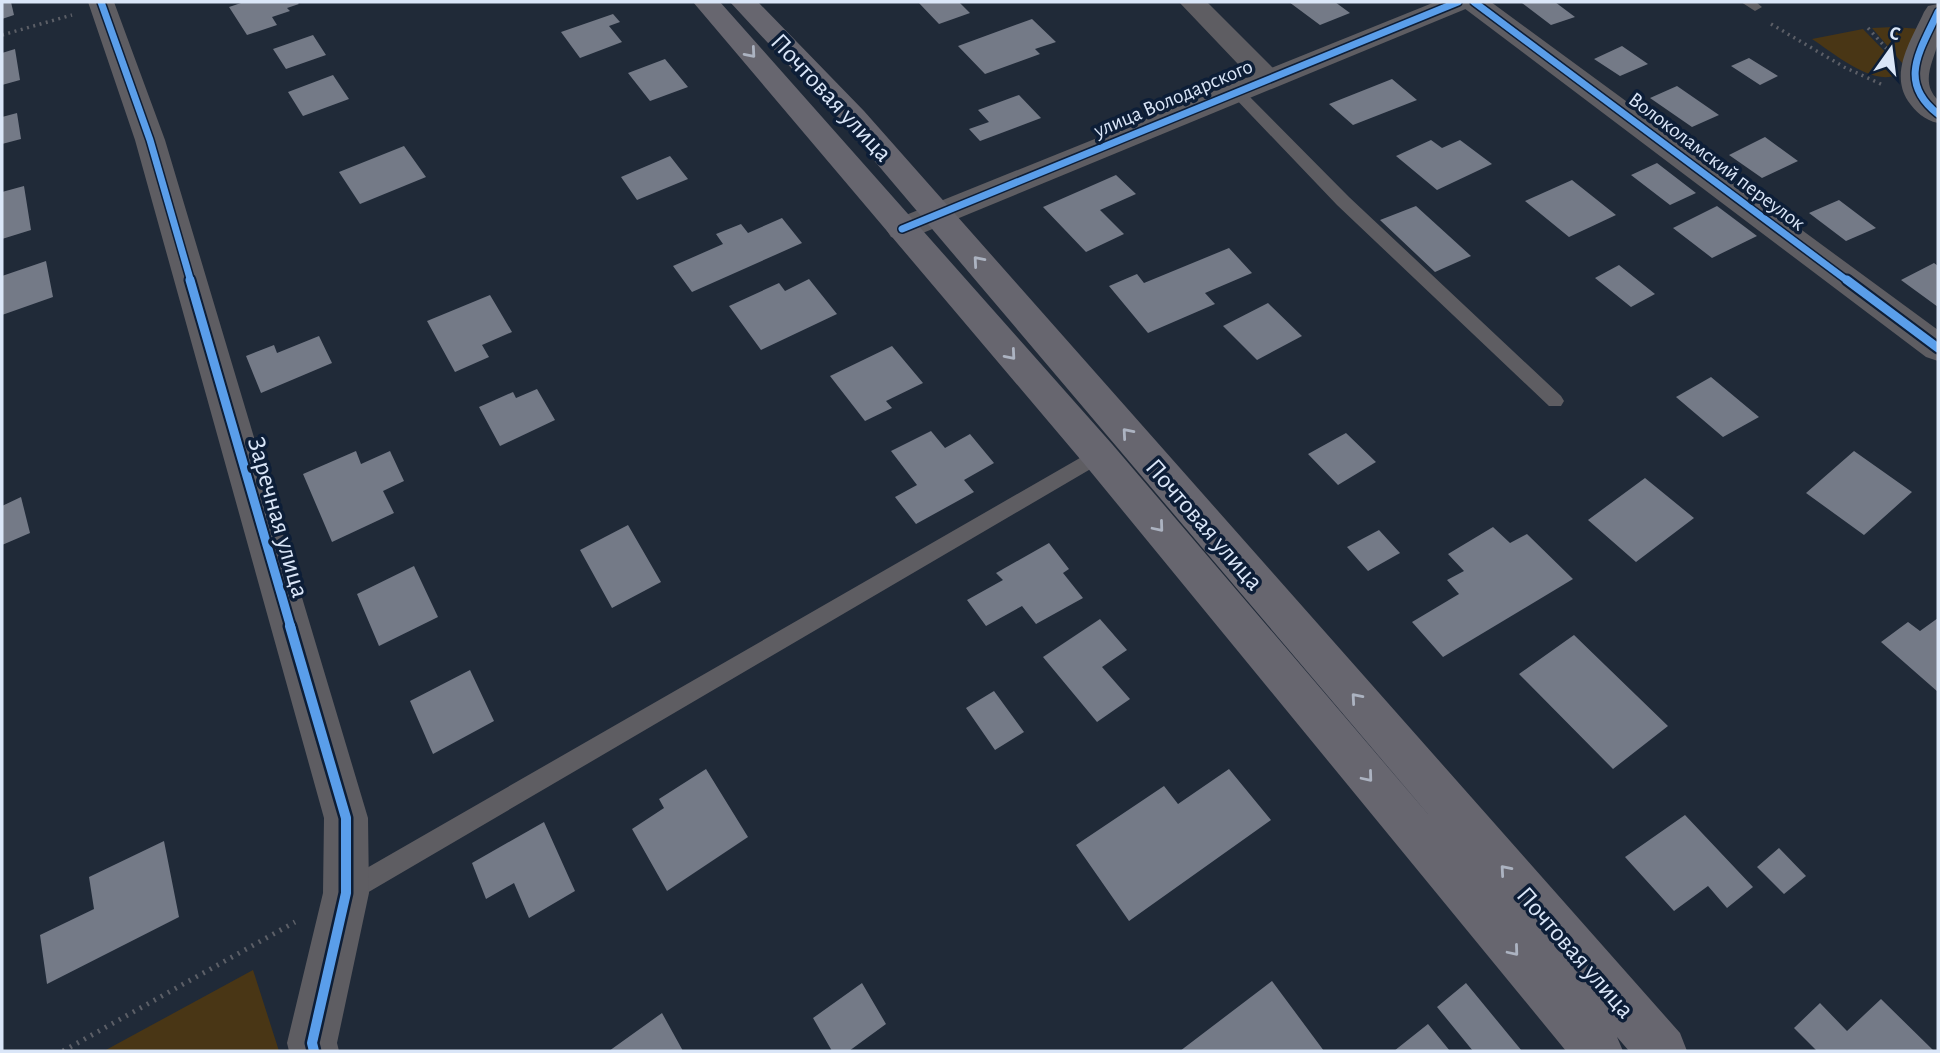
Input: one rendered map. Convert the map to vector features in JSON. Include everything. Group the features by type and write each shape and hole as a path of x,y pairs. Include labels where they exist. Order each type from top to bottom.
{"main road":[{"name":"Почтовая улица","path":"706,2 919,222 1662,1051"},
{"name":"Почтовая улица","path":"743,2 854,118 919,222 1099,456 1598,1051"}],"street":[{"path":"1192,2 1267,78"},
{"name":"улица Володарского","path":"919,222 1458,2"},
{"name":"Волоколамский переулок","path":"1474,2 1938,348"},
{"name":"Заречная улица","path":"102,4 150,140 260,530 346,818 346,893 312,1043 314,1051"},
{"path":"1928,106 1912,82 1914,68 1938,12"}],"lane":[{"path":"1236,91 1343,201 1555,401"},
{"path":"346,893 1099,456"}],"path":[{"path":"2,35 102,4"},
{"path":"1751,4 1755,14 1844,67 1928,106"},
{"path":"63,1051 346,893"}],"shaded area":[{"path":"1872,28 1920,29 1903,64"},
{"path":"1863,29 1890,57 1896,75 1886,77 1864,72 1812,39"},
{"path":"253,970 279,1051 104,1051"}],"building":[{"path":"2,2 11,2 14,15 2,19"},
{"path":"244,2 299,4 287,8 290,11 272,17 277,25 247,35 229,7"},
{"path":"918,2 959,2 970,13 939,24"},
{"path":"1289,2 1335,2 1350,13 1320,25"},
{"path":"1555,2 1575,17 1551,25 1522,3"},
{"path":"613,14 620,22 609,26 622,42 580,58 561,32"},
{"path":"1032,19 1056,42 1035,49 1040,54 985,74 958,46"},
{"path":"313,35 326,55 286,69 273,49"},
{"path":"1622,46 1648,64 1620,76 1594,59"},
{"path":"15,49 20,80 2,85 2,53"},
{"path":"1749,58 1778,76 1760,85 1731,66"},
{"path":"665,59 688,87 650,101 628,73"},
{"path":"333,75 349,99 303,116 288,92"},
{"path":"1392,79 1417,100 1353,125 1329,104"},
{"path":"1677,86 1719,115 1692,127 1650,98"},
{"path":"1019,95 1041,118 980,141 969,129 989,122 978,110"},
{"path":"17,113 21,139 2,144 2,117"},
{"path":"1765,137 1798,161 1762,178 1729,155"},
{"path":"1431,140 1442,148 1460,140 1492,164 1437,190 1396,156"},
{"path":"404,146 426,177 360,204 339,172"},
{"path":"670,156 688,179 637,200 621,177"},
{"path":"1657,163 1696,193 1670,205 1631,175"},
{"path":"1116,175 1136,194 1100,210 1124,234 1086,252 1043,207"},
{"path":"1572,180 1616,215 1569,237 1525,201"},
{"path":"24,186 31,230 2,239 2,192"},
{"path":"1839,200 1876,228 1846,241 1809,213"},
{"path":"1416,206 1471,256 1435,272 1380,220"},
{"path":"1717,206 1757,236 1712,258 1673,228"},
{"path":"782,218 802,243 692,292 673,266 723,244 716,234 741,224 748,233"},
{"path":"1229,248 1252,273 1205,293 1215,304 1148,333 1109,286 1137,274 1144,283"},
{"path":"46,261 53,297 2,315 2,276"},
{"path":"1934,263 1938,266 1938,307 1901,280"},
{"path":"1619,265 1655,294 1631,307 1595,278"},
{"path":"809,279 837,314 761,350 729,306 779,283 785,291"},
{"path":"490,295 512,332 482,345 489,357 455,372 427,321"},
{"path":"1268,303 1302,336 1257,360 1223,326"},
{"path":"319,336 332,363 261,393 246,356 274,345 277,353"},
{"path":"892,346 923,383 886,401 892,408 865,421 830,376"},
{"path":"1711,377 1759,417 1723,437 1676,397"},
{"path":"537,389 555,420 500,446 479,407 513,392 516,398"},
{"path":"931,431 945,448 970,434 994,463 964,480 974,492 916,524 895,497 917,485 891,451"},
{"path":"1346,433 1376,462 1338,485 1308,454"},
{"path":"356,451 361,464 390,451 404,481 383,491 394,513 332,542 303,474"},
{"path":"1854,451 1912,492 1864,535 1806,493"},
{"path":"1645,478 1694,518 1636,562 1588,520"},
{"path":"21,497 30,533 2,545 2,506"},
{"path":"628,525 661,582 612,608 580,550"},
{"path":"1493,527 1510,543 1527,534 1573,579 1443,657 1412,622 1459,594 1447,580 1464,571 1448,554"},
{"path":"1379,530 1400,553 1368,571 1347,547"},
{"path":"1049,543 1069,569 1063,573 1083,598 1036,624 1022,606 986,626 967,600 1003,580 996,573"},
{"path":"414,566 438,617 379,646 357,594"},
{"path":"1938,618 1938,692 1881,642 1908,622 1920,631"},
{"path":"1100,619 1127,650 1102,667 1130,699 1097,722 1043,657"},
{"path":"1574,635 1668,726 1613,769 1519,674"},
{"path":"470,670 494,721 433,754 410,701"},
{"path":"994,691 1024,732 995,750 966,708"},
{"path":"706,769 748,837 667,891 632,829 664,808 659,799"},
{"path":"1229,769 1271,820 1129,921 1076,845 1164,786 1178,804"},
{"path":"1685,815 1753,887 1727,908 1708,886 1674,911 1625,857"},
{"path":"544,822 575,891 529,918 514,883 486,899 472,863"},
{"path":"164,841 179,917 47,984 40,935 94,909 89,877"},
{"path":"1779,848 1806,876 1784,894 1757,867"},
{"path":"1272,981 1324,1051 1180,1051"},
{"path":"862,983 886,1024 849,1051 832,1051 813,1018"},
{"path":"1466,983 1522,1051 1473,1051 1437,1007"},
{"path":"1881,999 1934,1051 1817,1051 1794,1028 1820,1003 1847,1031"},
{"path":"662,1013 683,1051 609,1051"},
{"path":"1428,1024 1450,1051 1394,1051"}],"cycle path":[{"path":"101,2 150,140 346,818 346,893 312,1043 314,1051"},
{"path":"902,229 1458,2"},
{"path":"1474,2 1938,348"},
{"path":"1938,12 1919,54 1914,80 1924,103 1938,114"}]}
